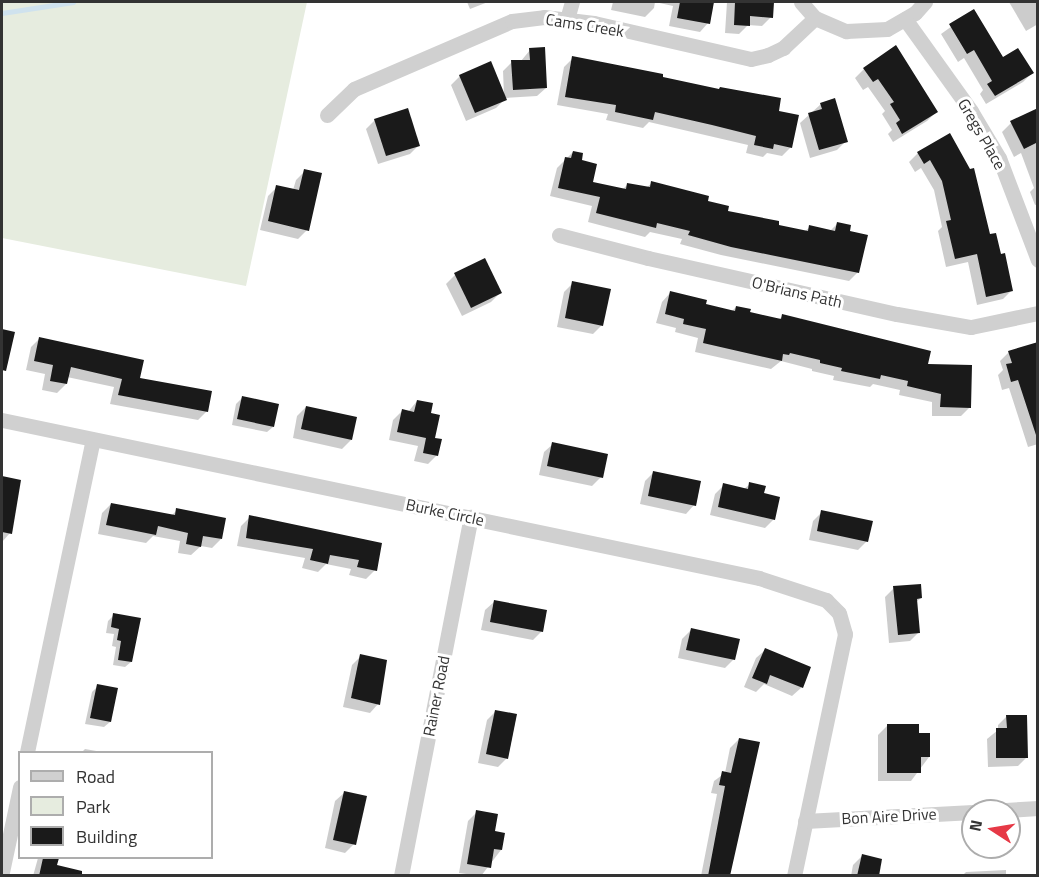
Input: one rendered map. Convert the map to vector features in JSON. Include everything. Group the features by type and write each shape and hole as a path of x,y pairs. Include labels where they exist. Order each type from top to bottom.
{"street":[{"path":"567,19 572,2"},
{"path":"801,2 815,18 846,31 887,29 915,14 925,2"},
{"name":"Cams Creek","path":"327,115 354,89 512,21 544,17 594,23 750,59 768,55 783,48 815,18"},
{"name":"Gregs Place","path":"906,19 971,111 999,158 1038,260"},
{"name":"O'Brians Path","path":"559,235 648,258 885,311 971,327 1038,313"},
{"name":"Burke Circle","path":"2,420 759,578 826,600 839,613 845,634 794,876"},
{"path":"27,751 93,440"},
{"name":"Rainer Road","path":"401,876 471,517"},
{"path":"2,872 18,797"},
{"path":"1021,809 1038,808"},
{"name":"Bon Aire Drive","path":"805,821 961,813"}],"green space":[{"path":"2,2 307,2 246,286 2,238"}],"building":[{"path":"680,2 714,2 710,24 677,18"},
{"path":"735,2 774,2 773,18 750,16 750,26 734,25"},
{"path":"974,9 1003,57 1018,48 1034,73 995,96 987,84 992,81 974,50 967,54 949,24"},
{"path":"896,45 938,112 902,134 896,123 900,120 890,104 894,102 878,79 873,82 863,68"},
{"path":"545,47 547,88 513,90 511,60 530,60 529,48"},
{"path":"572,56 663,74 663,77 719,89 720,87 781,98 779,111 799,115 792,148 774,144 773,149 754,145 756,136 655,112 653,120 615,112 616,105 565,97"},
{"path":"491,61 507,100 475,113 459,75"},
{"path":"835,98 848,142 819,150 808,113 822,109 820,103"},
{"path":"408,108 420,146 386,156 374,119"},
{"path":"1038,108 1038,142 1024,149 1010,121"},
{"path":"950,133 970,169 974,168 990,234 996,233 1001,254 1005,253 1013,291 986,297 977,254 955,259 946,221 951,220 942,181 930,160 924,164 917,152"},
{"path":"573,151 583,153 582,160 597,164 593,182 626,189 627,183 650,187 651,181 709,196 708,201 729,206 728,211 779,221 779,225 808,231 809,225 835,231 837,222 851,225 850,231 868,235 859,273 731,247 688,235 690,231 657,223 656,228 596,213 600,197 558,188 565,157 571,158"},
{"path":"304,169 322,173 309,231 268,221 276,185 299,190"},
{"path":"485,258 502,293 471,308 454,273"},
{"path":"572,281 611,289 603,326 565,318"},
{"path":"670,291 707,300 706,304 735,311 736,306 751,309 750,312 781,319 782,314 931,351 928,364 972,365 971,408 940,407 941,394 907,386 908,381 881,375 880,379 841,371 842,368 820,363 820,360 790,353 789,355 783,354 782,361 703,343 706,329 683,324 684,319 665,314"},
{"path":"2,329 15,332 6,371 2,370"},
{"path":"39,337 144,360 140,378 212,391 208,412 118,395 122,379 71,367 67,384 50,381 53,365 34,361"},
{"path":"1038,342 1038,435 1036,435 1018,380 1011,382 1006,364 1012,363 1008,351"},
{"path":"242,396 279,404 274,427 237,419"},
{"path":"417,400 433,403 431,413 440,415 435,438 442,439 438,456 423,453 426,438 397,432 402,409 414,412"},
{"path":"306,406 357,417 352,440 301,429"},
{"path":"552,442 608,454 603,478 547,466"},
{"path":"653,471 701,481 696,506 648,496"},
{"path":"2,476 21,480 12,534 2,532"},
{"path":"749,482 766,486 764,493 780,497 775,520 718,507 723,483 748,489"},
{"path":"111,503 175,515 176,508 226,518 222,539 203,536 201,547 186,544 188,533 158,526 156,535 106,525"},
{"path":"821,510 873,521 868,542 817,531"},
{"path":"249,515 382,543 377,571 357,567 359,560 330,555 328,564 310,560 313,549 246,538"},
{"path":"921,584 922,598 917,599 920,633 898,635 893,586"},
{"path":"494,600 547,610 543,632 490,622"},
{"path":"113,613 141,618 132,662 118,660 121,641 117,640 119,629 111,627"},
{"path":"691,628 740,639 735,660 686,650"},
{"path":"765,648 811,667 803,688 770,675 767,684 752,678"},
{"path":"360,654 387,660 380,705 351,698"},
{"path":"97,684 118,688 111,722 90,718"},
{"path":"495,710 517,714 508,759 486,754"},
{"path":"1006,715 1027,715 1028,758 996,758 996,728 1007,728"},
{"path":"887,724 919,724 919,733 930,733 930,757 921,757 921,773 887,773"},
{"path":"739,738 760,742 730,876 708,876 725,786 719,785 722,771 731,773"},
{"path":"344,791 367,796 356,845 333,840"},
{"path":"476,810 498,814 495,831 505,833 502,850 494,849 491,868 467,864"},
{"path":"862,854 882,859 879,876 857,876"},
{"path":"43,859 59,859 57,865 82,871 82,876 39,876"}],"waterway":[{"path":"2,13 73,2"}]}
